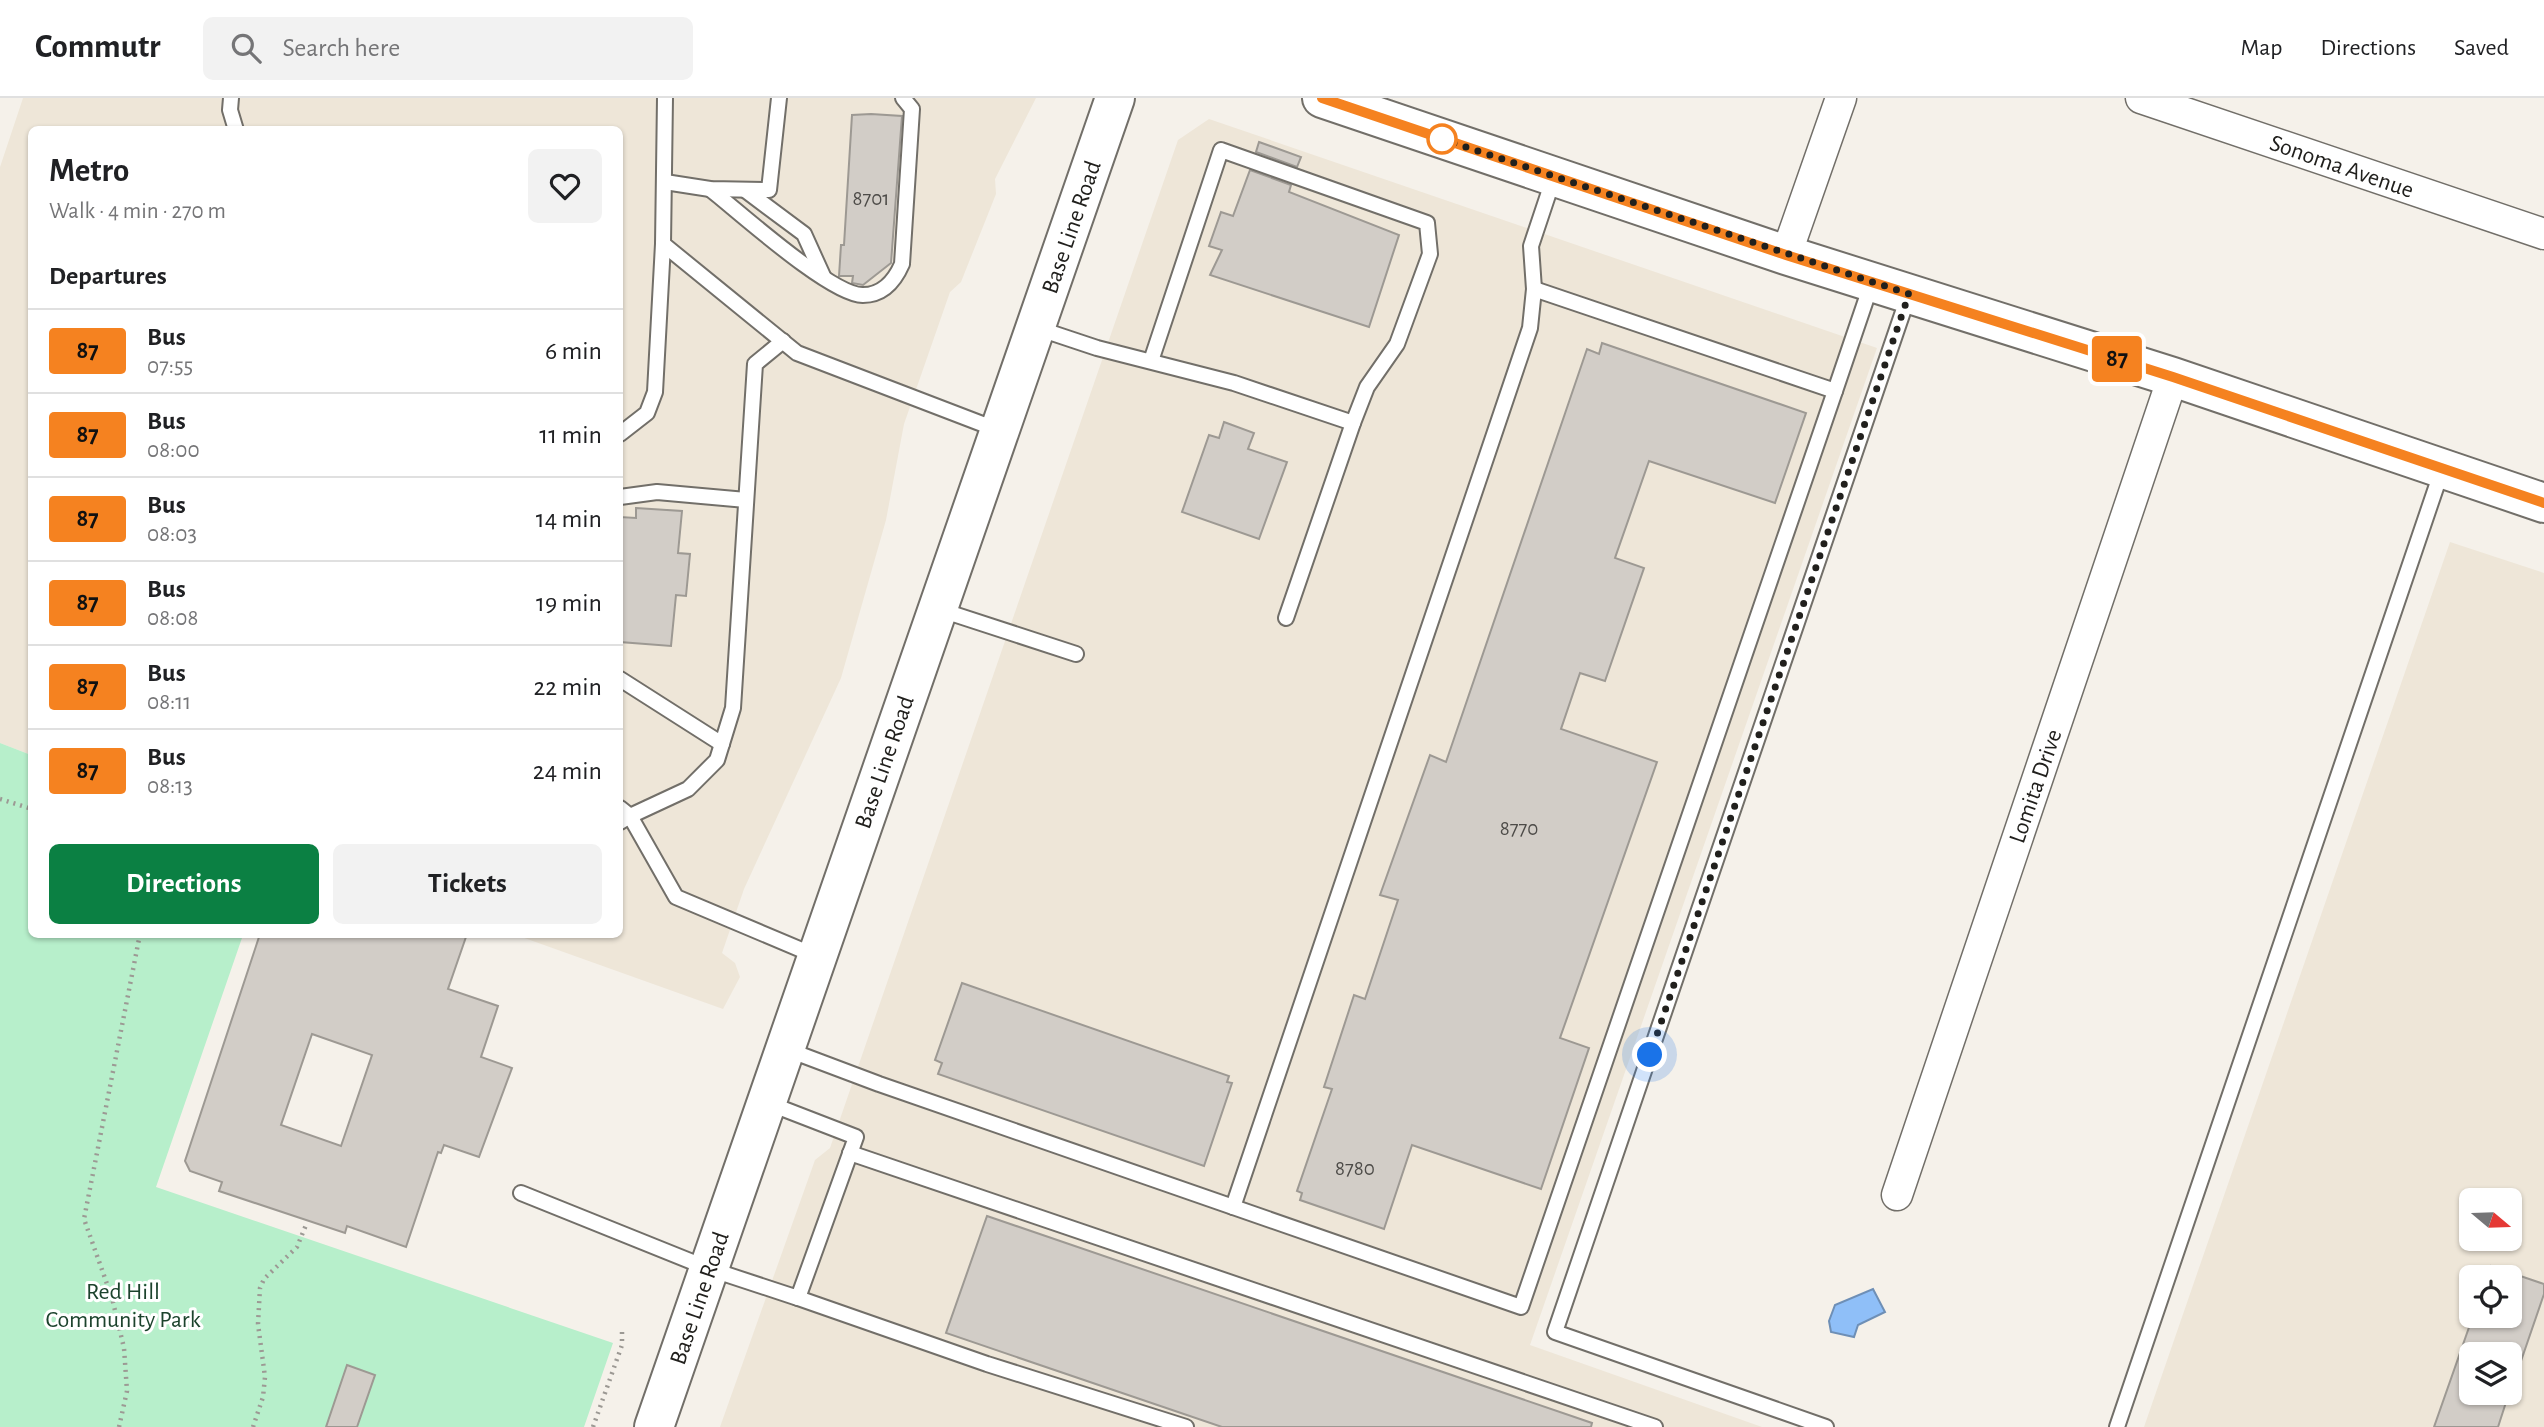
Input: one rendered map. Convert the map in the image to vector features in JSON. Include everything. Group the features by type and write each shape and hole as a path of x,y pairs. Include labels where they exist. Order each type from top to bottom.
{"main road":[{"name":"Base Line Road","path":"654,1427 1115,98"},
{"path":"1322,98 1786,255 2173,377 2544,503"}],"street":[{"path":"1786,255 1841,98"},
{"name":"Sonoma Avenue","path":"2141,98 2544,234"},
{"name":"Lomita Drive","path":"1897,1195 2173,377"}],"lane":[{"path":"231,98 230,110 235,126"},
{"path":"623,432 646,414 655,392 663,244 665,98"},
{"path":"665,182 710,188 769,190 779,98"},
{"path":"710,188 823,278 845,291 863,295 880,290 895,280 902,264 912,109 903,98"},
{"path":"1151,361 1221,150 1427,223 1430,254 1397,344 1367,387 1286,618"},
{"path":"1233,1207 1530,328 1534,289 1531,247 1554,177"},
{"path":"744,189 804,234 823,278"},
{"path":"663,244 797,354 999,430"},
{"path":"785,1048 1521,1307 1872,281"},
{"path":"1534,289 1835,391"},
{"path":"1826,1427 1555,1332 1909,294"},
{"path":"1036,328 1234,383 1353,423"},
{"path":"783,341 755,364 733,708 717,760 688,789 623,815 676,897 817,956"},
{"path":"2116,1427 2443,469"},
{"path":"623,496 657,492 746,500"},
{"path":"937,609 1076,654"},
{"path":"623,681 722,744"},
{"path":"766,1103 856,1136 798,1298"},
{"path":"850,1153 1656,1427"},
{"path":"521,1193 710,1269 987,1364 1186,1427"}],"path":[{"path":"0,799 28,808"},
{"path":"119,1427 127,1391 124,1348 112,1298 84,1219 139,938"},
{"path":"253,1427 263,1397 265,1377 258,1324 260,1287 264,1279 297,1247 306,1226"},
{"path":"593,1427 622,1345 622,1328"}],"shaded area":[{"path":"23,98 1036,98 995,179 996,194 961,282 950,292 904,424 886,520 841,678 744,889 722,953 735,963 740,977 723,1009 524,938 623,938 623,126 28,126 28,754 0,743 0,167"},
{"path":"1209,119 1877,348 1530,1345 1762,1427 720,1427 815,1160 830,1148 1178,140"},
{"path":"2450,542 2544,573 2544,1427 2144,1427"}],"green space":[{"name":"Red Hill Community Park","path":"0,743 28,754 28,938 242,938 156,1187 613,1343 584,1427 0,1427"}],"water":[{"path":"1873,1289 1885,1312 1858,1325 1854,1337 1831,1332 1829,1321 1835,1305"}],"building":[{"path":"852,115 902,116 891,263 863,285 852,283 853,276 839,276 841,245 844,245"},
{"path":"1259,142 1301,157 1297,167 1256,152"},
{"path":"1250,170 1291,185 1289,192 1399,235 1369,327 1210,275 1222,250 1209,246 1221,212 1233,216"},
{"path":"1602,343 1806,413 1775,503 1649,461 1615,558 1644,568 1605,681 1580,673 1561,729 1657,762 1560,1038 1589,1048 1541,1189 1412,1145 1384,1229 1300,1200 1302,1193 1297,1191 1332,1089 1324,1087 1354,995 1365,999 1398,900 1380,895 1430,755 1446,762 1587,349 1599,354"},
{"path":"1224,422 1254,433 1248,449 1287,462 1259,539 1182,512 1209,435 1219,438"},
{"path":"636,508 682,511 678,553 690,554 686,596 676,595 671,646 623,642 623,517 636,518"},
{"path":"259,938 466,938 448,989 498,1006 481,1057 512,1068 479,1157 444,1145 441,1153 438,1152 406,1247 347,1226 345,1233 219,1191 222,1182 190,1171 185,1161","holes":["312,1034 372,1055 341,1146 281,1125"]},
{"path":"962,983 1229,1076 1227,1082 1232,1083 1204,1166 938,1074 942,1063 935,1060"},
{"path":"987,1216 1592,1423 1591,1427 1222,1427 946,1333"},
{"path":"2522,1277 2544,1284 2544,1294 2522,1358 2522,1342 2464,1342 2469,1328 2522,1328"},
{"path":"2459,1356 2459,1405 2505,1405 2498,1427 2434,1427"},
{"path":"347,1365 375,1375 357,1427 326,1427"}],"bus line":[{"name":"87","path":"1322,98 1786,255 2173,377 2544,503"}],"route":[{"path":"1442,139 1909,294 1650,1055"}]}
